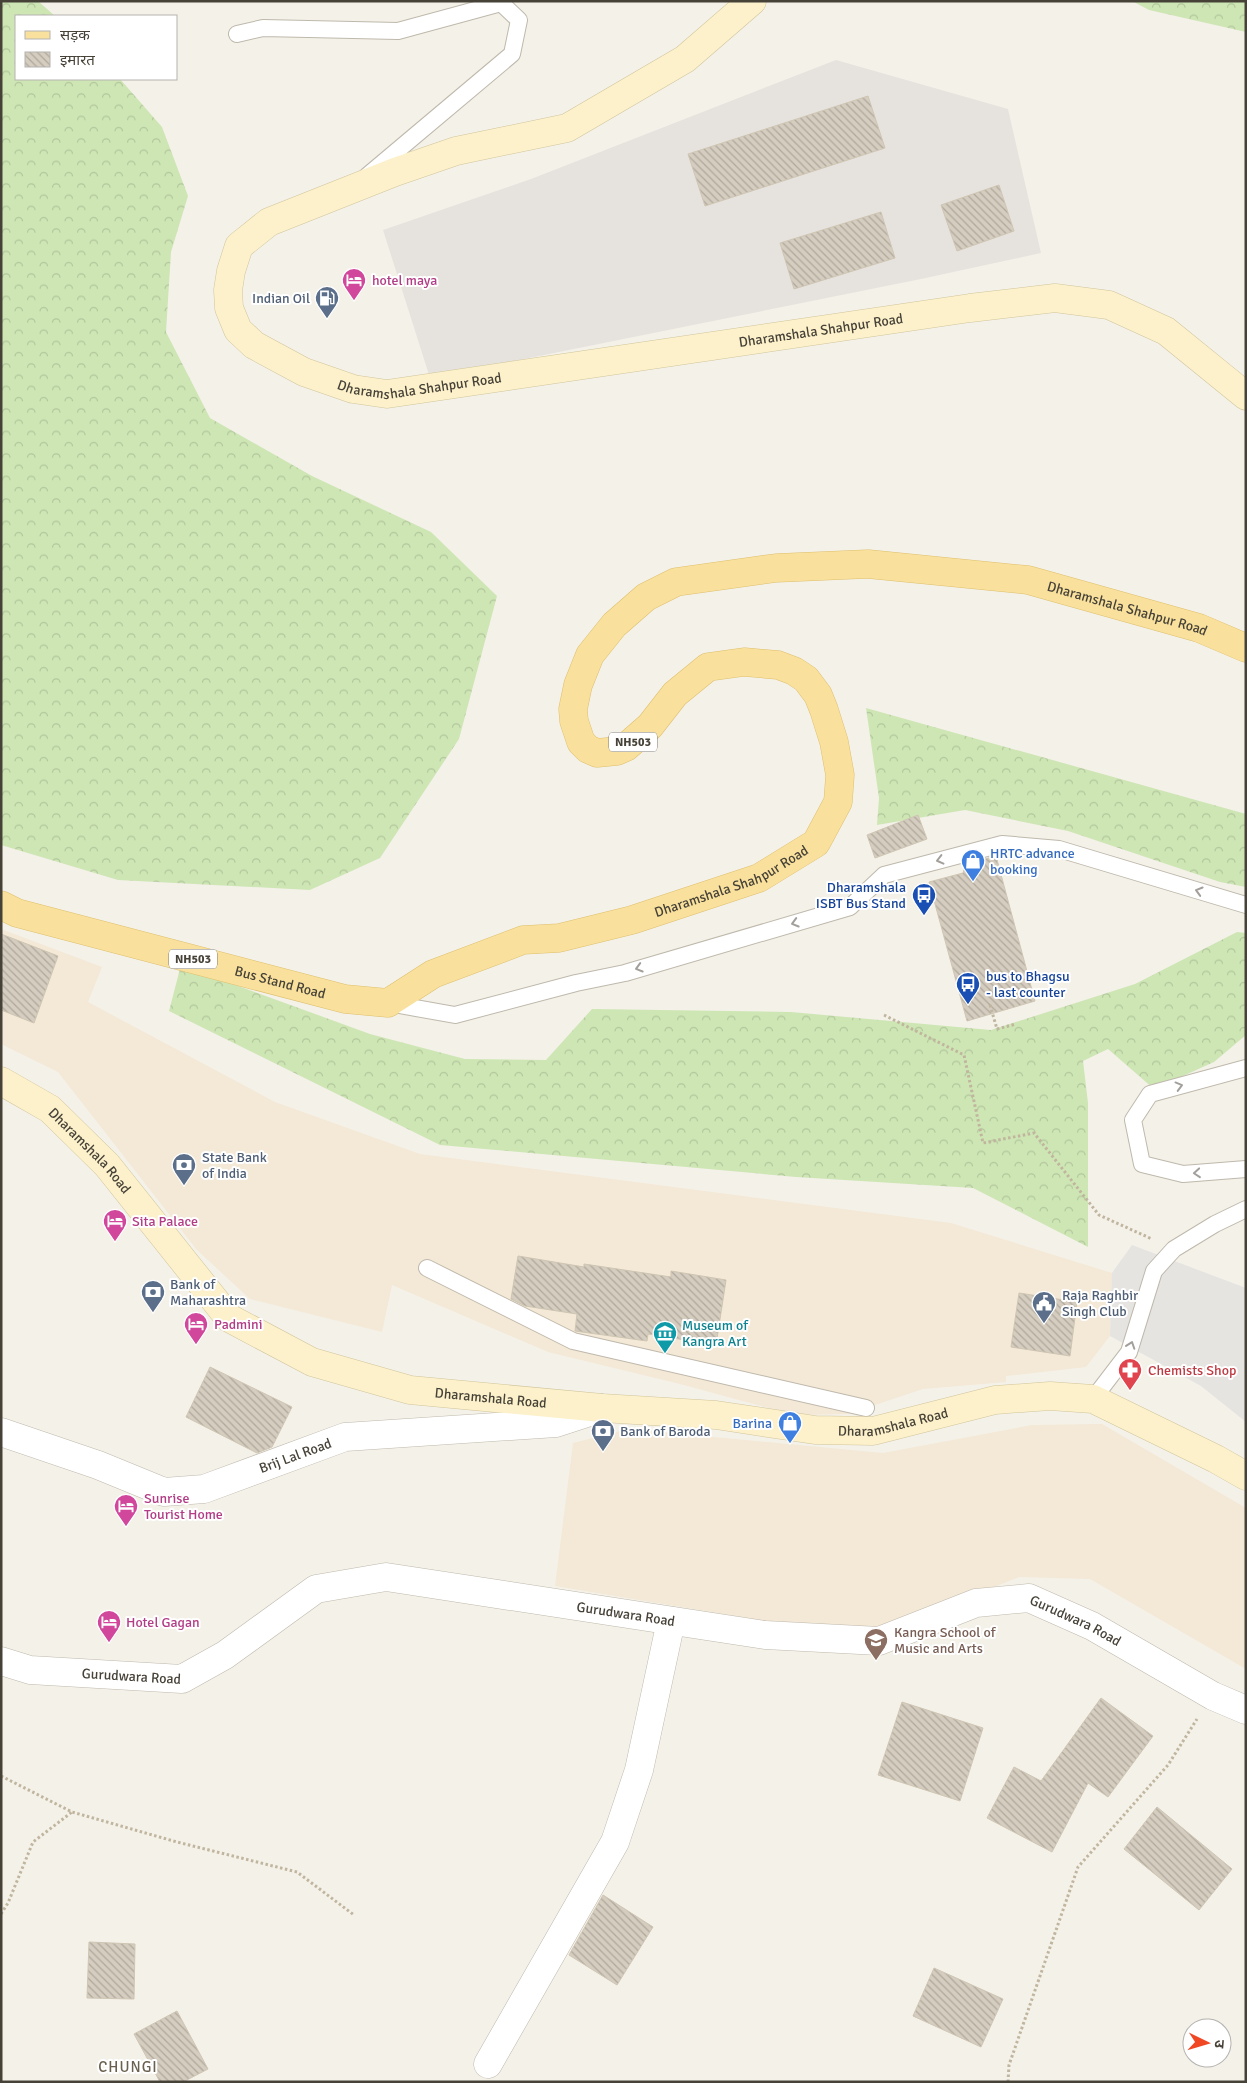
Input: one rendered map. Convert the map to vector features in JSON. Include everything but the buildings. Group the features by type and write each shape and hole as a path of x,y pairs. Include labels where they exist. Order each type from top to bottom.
{"main road":[{"name":"Dharamshala Shahpur Road","path":"752,1 685,59 566,128 456,151 269,222 239,246 231,271 228,290 229,308 238,330 254,345 304,372 353,389 387,394 970,308 1055,298 1109,305 1166,331 1246,396"},
{"name":"Dharamshala Shahpur Road","path":"388,1002 433,974 523,940 559,938 632,920 759,878 816,843 838,802 840,775 834,742 818,696 806,679 794,670 778,665 744,662 708,667 674,694 650,726 626,747 609,753 597,753 588,749 581,742 574,721 573,709 578,685 590,655 614,625 646,597 676,582 776,568 868,564 1028,580 1199,628 1246,648"},
{"name":"Bus Stand Road","path":"1,905 17,913 345,999 388,1002"},
{"name":"Dharamshala Road","path":"1,1081 50,1109 107,1165 229,1318 312,1362 410,1390 602,1408 716,1415 815,1430 873,1431 996,1400 1050,1396 1093,1399"},
{"path":"1093,1399 1216,1459 1246,1476"}],"street":[{"name":"Brij Lal Road","path":"1,1432 98,1465 164,1492 204,1489 345,1437 556,1423 602,1408"},
{"name":"Gurudwara Road","path":"1,1660 30,1670 182,1679 225,1655 316,1589 386,1577 765,1635 879,1641 976,1602 1029,1598 1092,1626 1213,1696 1246,1710"},
{"path":"488,2064 615,1842 639,1770 671,1621"}],"lane":[{"path":"237,34 263,28 398,31 501,3 519,20 512,54 352,189"},
{"path":"388,1002 455,1015 576,983 625,973 850,908 884,875 1002,844 1059,849 1246,905"},
{"path":"1246,1068 1150,1094 1132,1120 1142,1164 1183,1174 1246,1169"},
{"path":"1093,1399 1129,1352 1154,1271 1174,1250 1215,1224 1246,1209"},
{"path":"427,1268 574,1341 866,1408"}],"path":[{"path":"990,1005 997,1029 1016,1024"},
{"path":"884,1015 964,1055 983,1144 1034,1133 1099,1215 1174,1250"},
{"path":"1008,2082 1009,2065 1078,1867 1168,1765 1213,1696"},
{"path":"1,1776 72,1812 177,1842 297,1872 354,1915"},
{"path":"1,1914 8,1903 33,1842 72,1812"}],"shaded area":[{"path":"836,60 1008,109 1041,253 430,378 383,230 531,179"},
{"path":"1,929 102,967 88,1002 275,1102 420,1154 951,1223 1112,1273 1110,1336 1086,1367 1006,1376 1006,1382 923,1389 848,1414 794,1415 680,1384 548,1352 392,1285 382,1332 250,1299 197,1250 58,1072 1,1044"},
{"path":"1132,1245 1246,1288 1246,1422 1201,1386 1110,1336 1112,1273"},
{"path":"1102,1424 1246,1508 1246,1669 1090,1579 1019,1577 906,1622 837,1633 555,1586 573,1443 628,1429 883,1453 1032,1425"}],"green space":[{"path":"1,1 38,1 54,15 15,15 15,80 121,80 162,127 188,196 171,252 166,332 210,418 312,476 431,532 497,596 459,739 380,858 310,890 118,880 1,845"},
{"path":"1132,1 1246,1 1246,32 1149,10"},
{"path":"866,708 1246,814 1246,887 1220,882 1068,831 965,810 877,825 879,798"},
{"path":"1237,932 1246,933 1246,1035 1214,1062 1154,1089 1108,1049 1083,1061 1088,1103 1088,1247 973,1188 796,1177 440,1145 169,1011 181,965 370,1034 465,1059 546,1060 592,1009 791,1012 991,1030 1135,984"}],"place":[{"name":"hotel maya","path":"354,301"},
{"name":"Indian Oil","path":"327,319"},
{"name":"HRTC advance booking","path":"973,882"},
{"name":"Dharamshala ISBT Bus Stand","path":"924,916"},
{"name":"bus to Bhagsu - last counter","path":"968,1005"},
{"name":"State Bank of India","path":"184,1186"},
{"name":"Sita Palace","path":"115,1242"},
{"name":"Bank of Maharashtra","path":"153,1313"},
{"name":"Raja Raghbir Singh Club","path":"1044,1324"},
{"name":"Padmini","path":"196,1345"},
{"name":"Museum of Kangra Art","path":"665,1354"},
{"name":"Chemists Shop","path":"1130,1391"},
{"name":"Barina","path":"790,1444"},
{"name":"Bank of Baroda","path":"603,1452"},
{"name":"Sunrise Tourist Home","path":"126,1527"},
{"name":"Hotel Gagan","path":"109,1643"},
{"name":"Kangra School of Music and Arts","path":"876,1661"}],"district":[{"name":"CHUNGI","path":"128,2067"}]}
